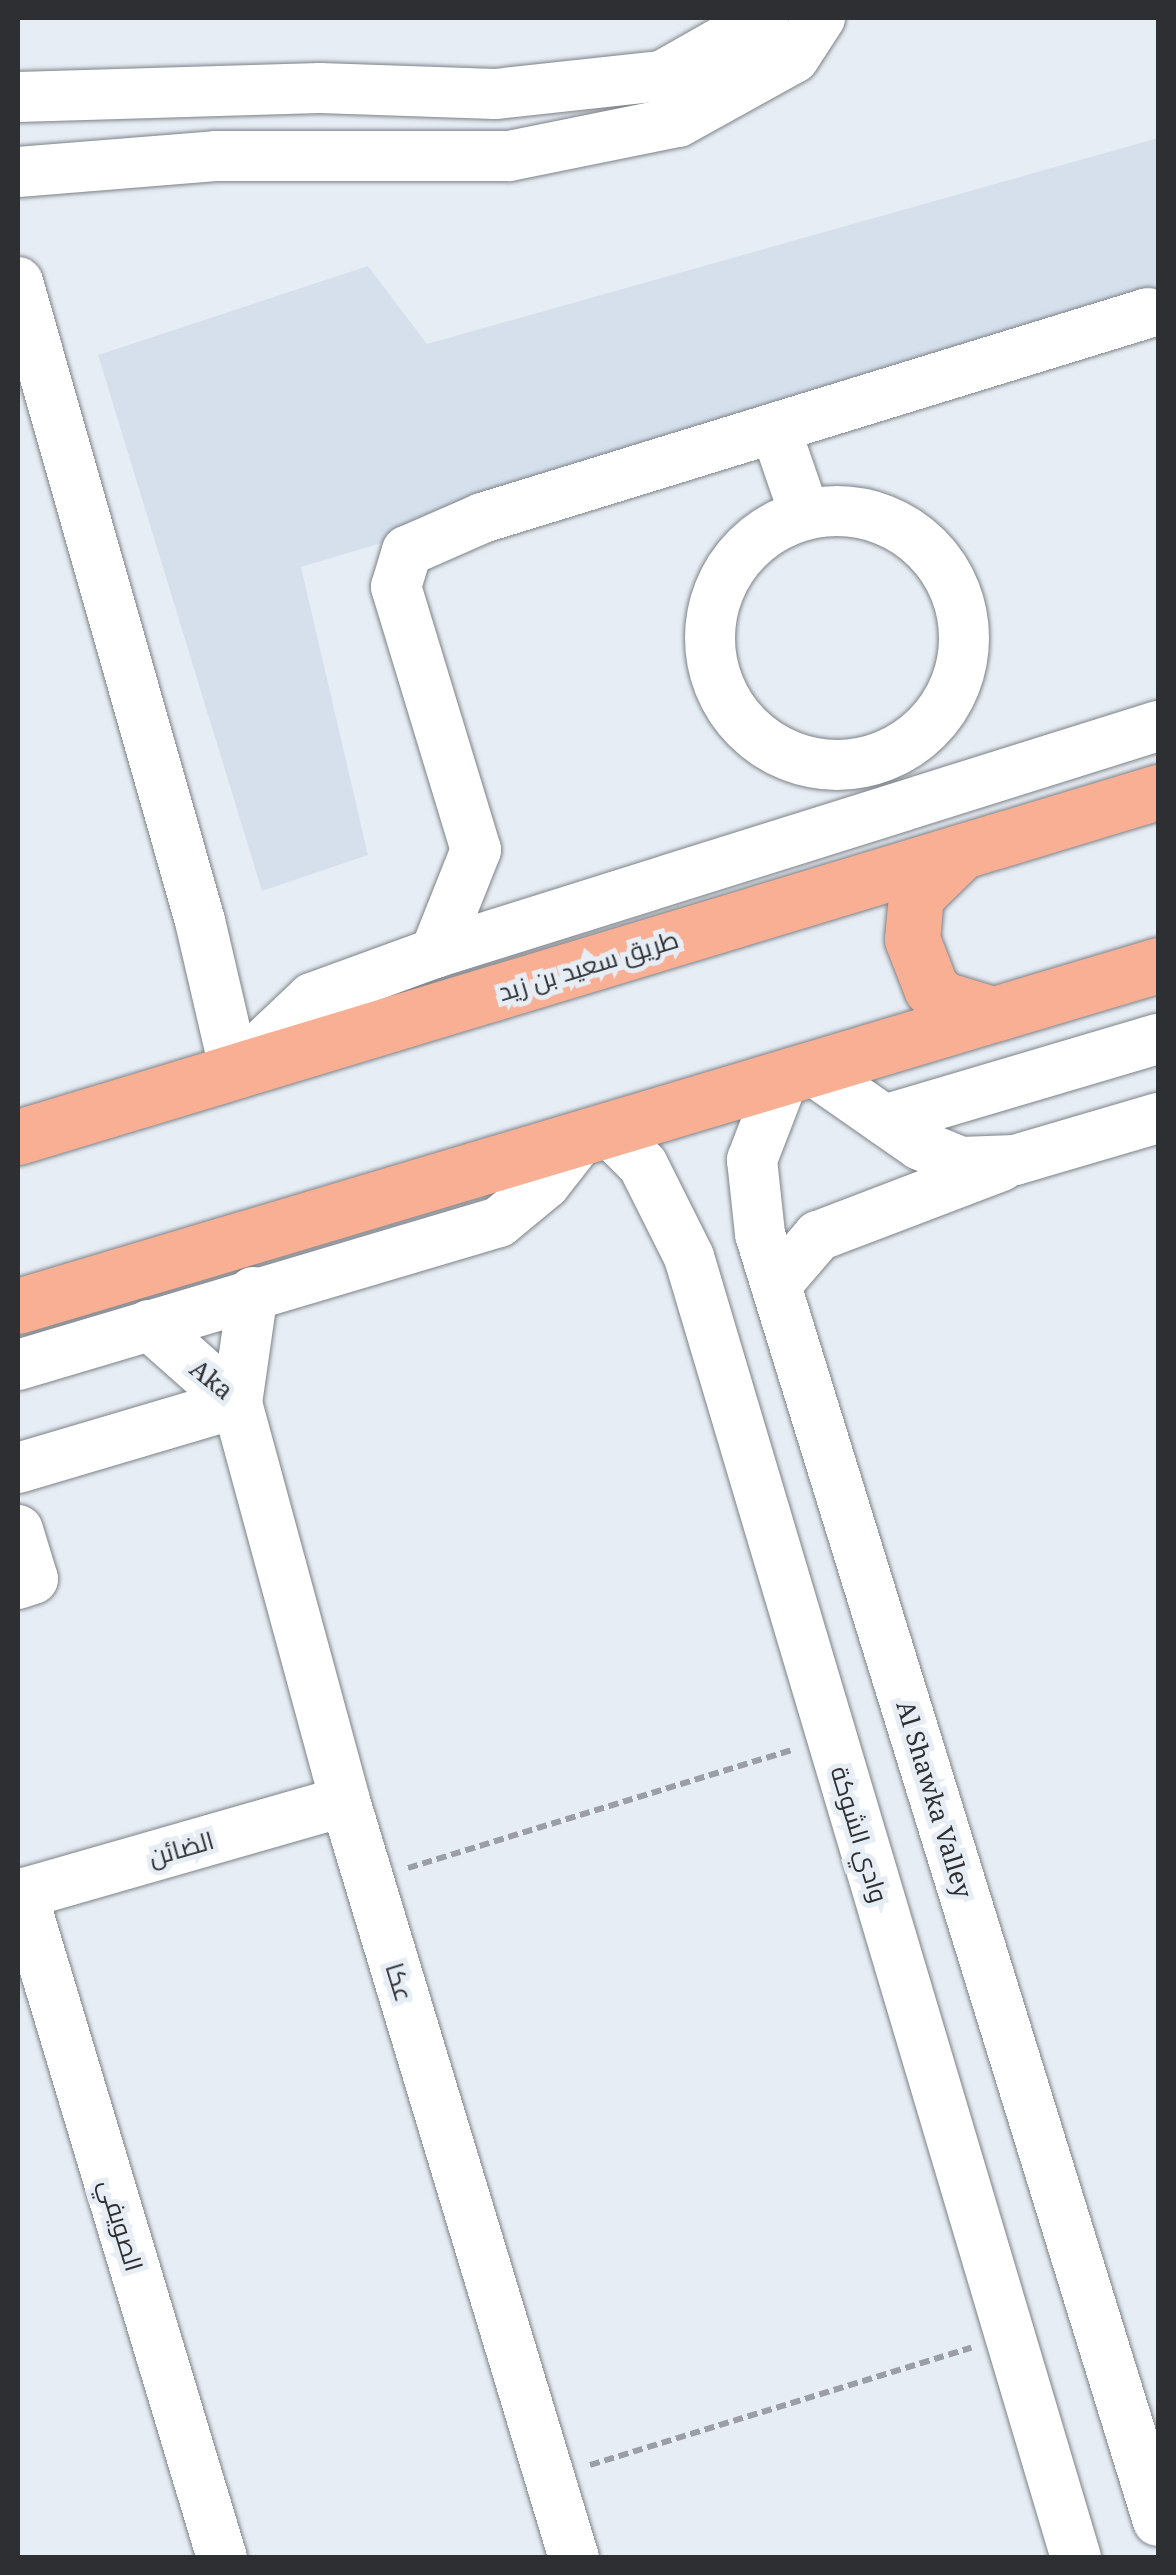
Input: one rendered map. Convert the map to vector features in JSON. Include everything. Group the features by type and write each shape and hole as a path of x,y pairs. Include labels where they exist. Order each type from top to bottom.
{"main road":[{"name":"طريق سعيد بن زيد","path":"18,1137 1158,792"},
{"path":"962,852 916,896 912,939 931,988 943,999 992,1014"},
{"path":"18,1306 1158,965"}],"street":[{"path":"18,98 320,88 496,94 662,76 764,18"},
{"path":"18,172 215,156 509,156 678,122 794,58 820,18"},
{"path":"18,282 200,921 235,1072"},
{"path":"435,952 476,850 396,588 407,550 482,518 1155,315"},
{"path":"776,428 805,514"},
{"path":"841,510 877,516 910,533 937,559 956,592 964,630 961,669 946,705 926,731 867,763 836,767 776,751 748,730 726,702 713,668 713,614 733,565 777,525 805,514 841,510"},
{"path":"235,1072 312,998 435,952 1158,726"},
{"path":"867,763 885,812"},
{"path":"884,1120 1158,1039"},
{"path":"798,1073 961,1162 1015,1160"},
{"name":"Al Shawka Valley","path":"798,1073 752,1160 760,1234 1158,2521"},
{"path":"776,1285 818,1236 1015,1160 1158,1118"},
{"path":"18,1365 499,1222 545,1184 594,1134"},
{"name":"وادي الشوكة","path":"594,1134 644,1165 689,1257 1076,2558"},
{"path":"689,1257 760,1234"},
{"name":"Aka","path":"237,1402 254,1292"},
{"name":"Aka","path":"148,1325 237,1402"},
{"path":"18,1468 237,1402"},
{"name":"عكا","path":"237,1402 345,1800 574,2558"},
{"path":"18,1530 33,1579 18,1584"},
{"name":"الضائن","path":"20,1894 345,1800"},
{"name":"الصويفي","path":"20,1894 222,2558"}],"path":[{"path":"369,1880 832,1738"},
{"path":"550,2477 1010,2336"}],"shaded area":[{"path":"1158,138 1158,312 301,567 368,855 262,891 98,355 368,266 427,344"}]}
